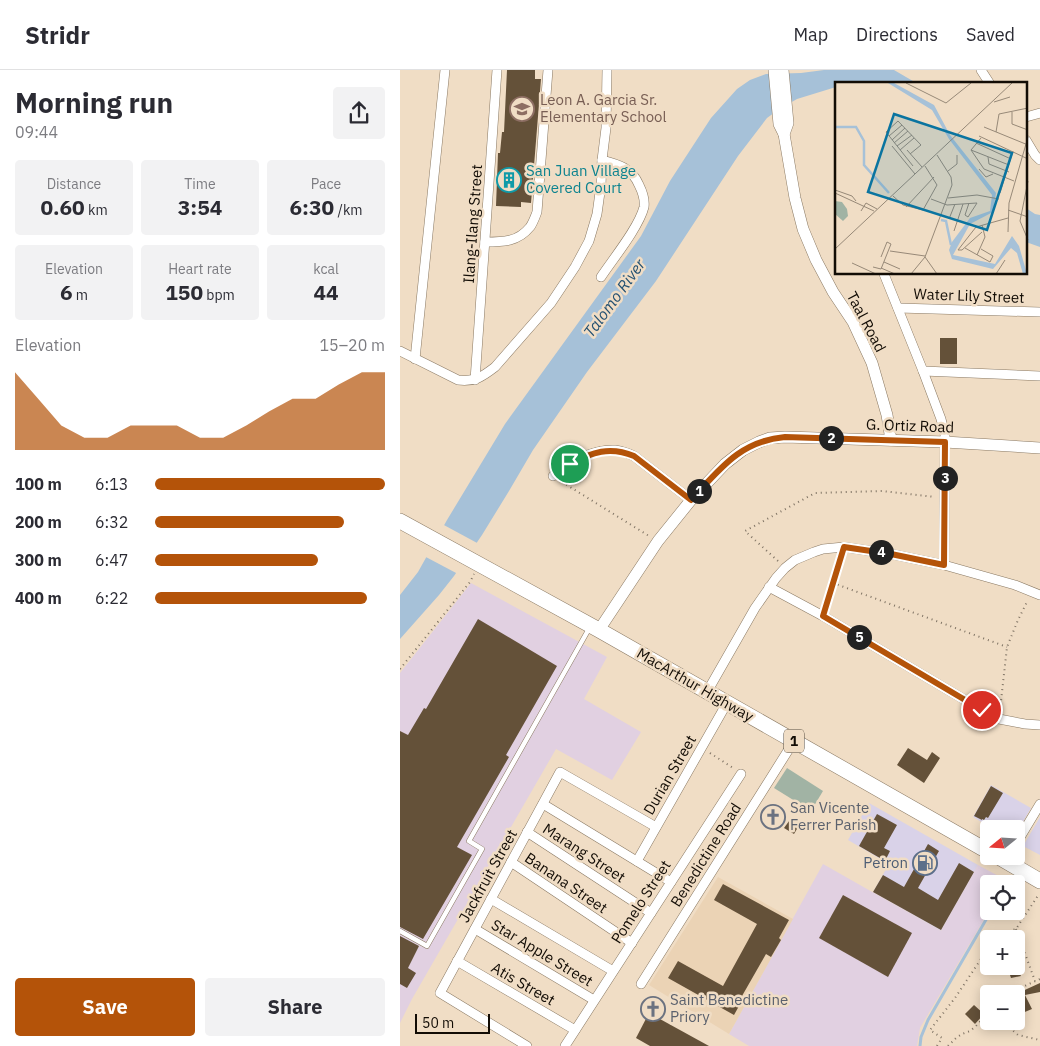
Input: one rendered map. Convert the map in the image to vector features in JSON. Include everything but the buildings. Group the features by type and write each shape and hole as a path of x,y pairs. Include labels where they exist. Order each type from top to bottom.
{"highway":[{"name":"MacArthur Highway","path":"400,521 595,628 980,847"},
{"path":"1015,865 1040,881"}],"street":[{"path":"415,360 445,70"},
{"name":"Ilang-Ilang Street","path":"475,380 497,70"},
{"path":"485,242 512,240 531,226 537,212 548,70"},
{"path":"400,351 458,380 475,380 490,370 505,356 551,303 575,267 589,241 597,214 606,128 607,70"},
{"name":"Taal Road","path":"774,70 795,198 803,229 816,260 833,292 853,322 872,363 885,408 891,440"},
{"name":"Taal Road","path":"783,70 783,127"},
{"path":"981,70 989,82"},
{"path":"1028,143 1040,160"},
{"path":"601,277 637,224 644,206 640,186 628,170 618,164 602,160"},
{"path":"884,275 923,371 945,435 944,565"},
{"name":"Water Lily Street","path":"898,308 1040,312"},
{"path":"923,371 1040,376"},
{"name":"G. Ortiz Road","path":"595,628 658,541 691,500 724,464 743,450 759,442 770,438 785,437 945,442 1040,448"},
{"path":"553,476 582,458 605,451 616,450 634,456 691,500"},
{"path":"708,692 755,608 769,587 785,568 795,560 814,552 828,548 844,547 891,554 944,565 1015,585 1037,594"},
{"path":"769,587 823,616 982,710 999,718 1025,724 1040,725"},
{"name":"Durian Street","path":"637,861 727,703"},
{"name":"Benedictine Road","path":"641,984 794,741"},
{"name":"Jackfruit Street","path":"527,1046 440,993 560,772 656,827"},
{"name":"Pomelo Street","path":"565,1046 741,774"},
{"path":"543,804 671,882"},
{"path":"1025,829 1040,804"},
{"name":"Marang Street","path":"527,832 651,912"},
{"name":"Banana Street","path":"511,862 632,942"},
{"path":"491,899 613,971"},
{"name":"Star Apple Street","path":"475,929 594,1000"},
{"name":"Atis Street","path":"457,961 575,1030"}],"lane":[{"path":"400,930 427,946 482,848 470,842 595,628"}],"path":[{"path":"553,476 658,541"},
{"path":"785,568 745,531 815,493 882,491 945,498"},
{"path":"823,616 844,547"},
{"path":"400,669 470,582 478,564"},
{"path":"833,583 1008,647"},
{"path":"999,718 1008,647 1018,620 1037,594"},
{"path":"702,748 741,774"},
{"path":"1013,930 1016,929 1040,892"},
{"path":"1016,929 1035,981"},
{"path":"937,1046 942,1038 930,1030 955,998 980,960"},
{"path":"1025,986 1040,979"},
{"path":"948,1046 956,1038 970,1031 980,1022"},
{"path":"1012,1030 1018,1035 1040,1040"}],"shaded area":[{"path":"471,583 607,657 584,699 641,732 612,780 556,749 400,1023 400,673"},
{"path":"991,785 1031,808 1024,820 980,821 973,817"},
{"path":"869,803 978,865 941,931 873,892 889,864 848,840"},
{"path":"1040,817 1040,855 1025,847 1025,843"},
{"path":"823,864 941,931 978,865 997,875 980,875 980,920 984,920 920,1028 917,1046 749,1046 729,1034"},
{"path":"718,877 793,919 729,1034 649,985"}],"green space":[{"path":"787,768 823,791 811,811 774,788"}],"water":[{"name":"Talomo River","path":"824,70 894,70 915,82 835,82 835,87 797,99 767,118 738,156 656,281 587,372 533,450 482,535 454,576 400,639 400,595 418,572 505,424 641,236 670,181 711,118 737,89 750,80 766,74"},
{"path":"1028,209 1040,215 1040,247 1028,243"}],"pier":[{"path":"442,524 479,544 458,574 424,556"}],"waterway":[{"path":"920,1046 921,1037 928,1020 986,920"}],"place":[{"name":"Leon A. Garcia Sr. Elementary School","path":"522,109"},
{"name":"San Juan Village Covered Court","path":"509,180"},
{"name":"San Vicente Ferrer Parish","path":"773,817"},
{"name":"Petron","path":"925,863"},
{"name":"Saint Benedictine Priory","path":"653,1009"}],"route":[{"path":"570,464 595,453 616,450 626,452 634,456 691,500 724,464 743,450 770,438 945,442 944,565 844,547 823,616 982,710"}]}
